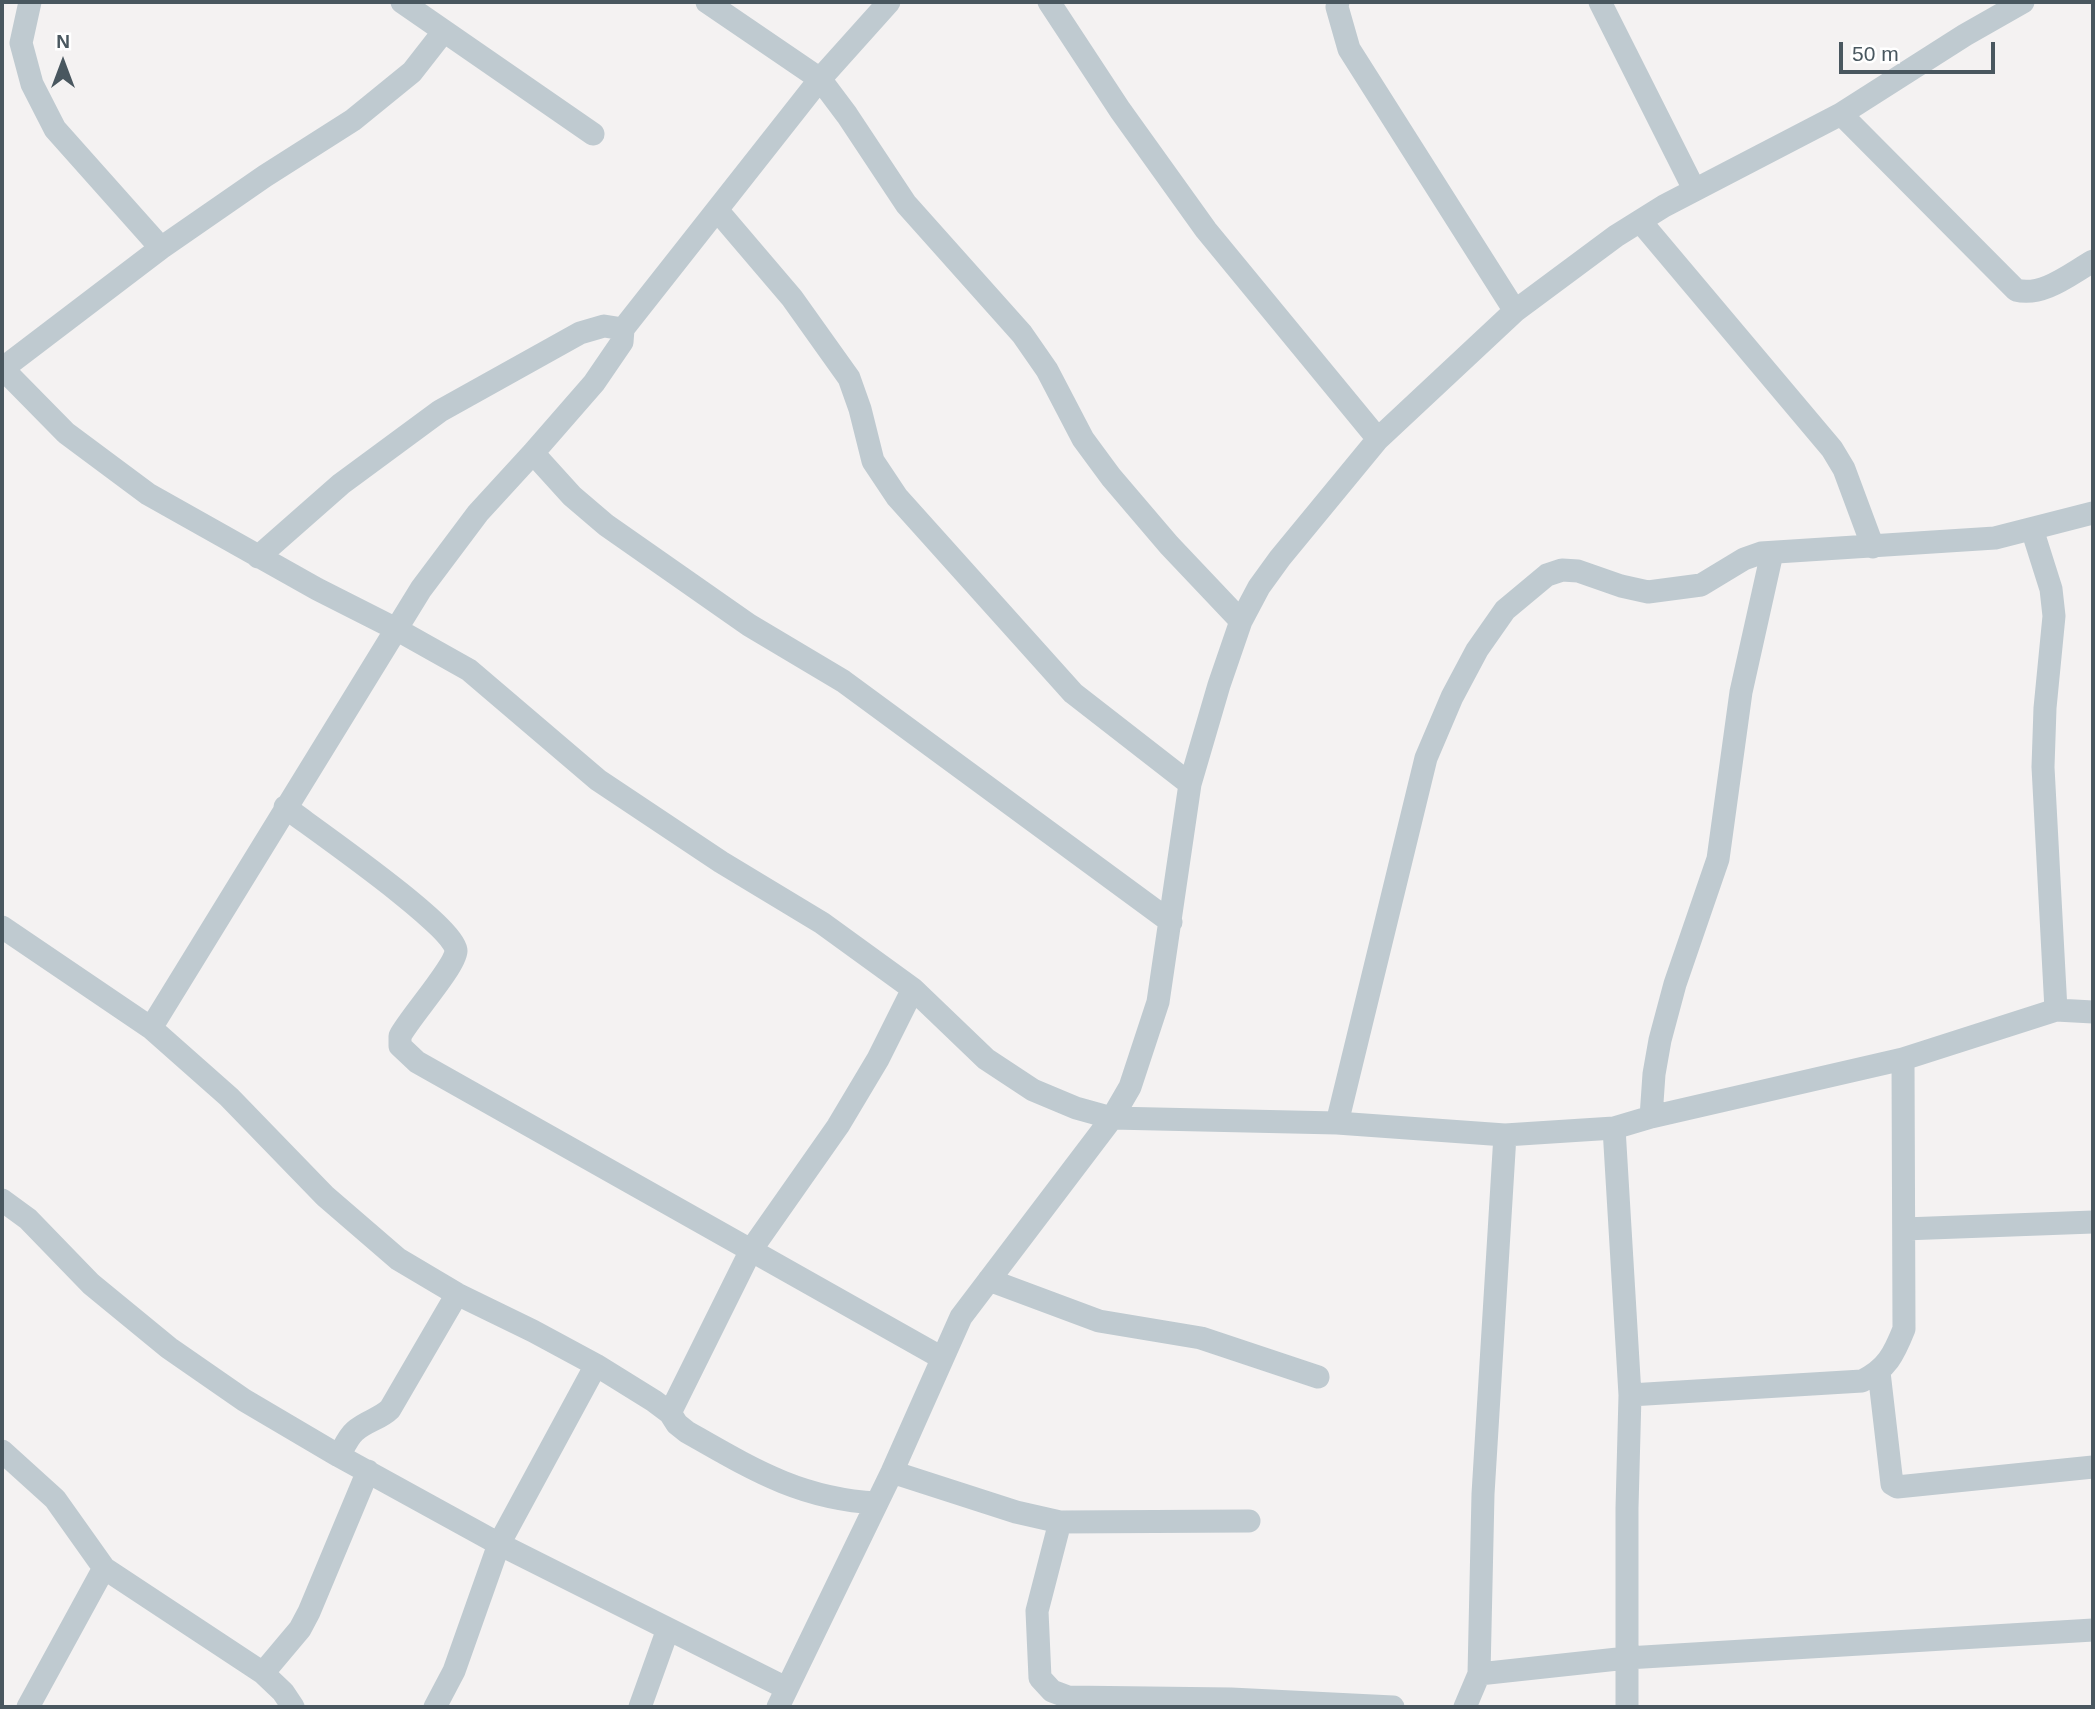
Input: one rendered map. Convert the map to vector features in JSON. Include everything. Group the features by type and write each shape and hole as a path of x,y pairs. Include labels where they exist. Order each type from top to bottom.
{"street":[{"path":"30,2 21,43 32,84 55,129 161,248"},
{"path":"402,2 593,134"},
{"path":"706,2 820,79 906,204 1022,334 1047,370 1083,439 1111,477 1241,621"},
{"path":"151,1028 421,589 478,513 594,383 622,342 623,329 820,79 889,2"},
{"path":"1049,2 1120,110 1206,230 1378,439"},
{"path":"1338,2 1337,7 1349,49 1515,311"},
{"path":"1600,2 1693,189"},
{"path":"2,1200 28,1219 91,1284 169,1348 244,1400 499,1544 668,1629 782,1698 892,1472 961,1317 1112,1118 1130,1087 1158,1002 1190,784 1225,664 1241,621 1266,577 1378,439 1515,311 1640,221 1693,189 1841,114 1994,17 2023,2"},
{"path":"444,31 412,72 354,120 265,176 161,248 2,368 66,433 148,494 258,557 469,670 598,780 721,862 822,923 913,989 986,1059 1033,1090 1076,1108 1112,1118 1337,1123 1505,1135 1614,1128 1651,1116 1903,1059 2056,1010 2093,1013"},
{"path":"1841,114 2016,290 2042,290 2093,261"},
{"path":"717,210 792,298 849,378 873,461 897,497 1073,693 1190,784"},
{"path":"1640,221 1832,449 1844,469 1873,547"},
{"path":"258,557 341,484 440,411 580,333 604,326 623,329"},
{"path":"533,453 572,496 606,525 749,625 843,681 1171,922"},
{"path":"1337,1123 1426,758 1452,696 1477,650 1505,610 1547,575 1562,570 1577,570 1621,586 1648,592 1701,585 1744,559 1761,553 1994,538 2093,513"},
{"path":"2032,529 2052,589 2054,616 2045,708 2043,767 2056,1010"},
{"path":"1651,1116 1660,1040 1675,984 1718,859 1741,692 1772,553"},
{"path":"285,807 419,907 454,942 456,952 449,966 400,1036 400,1046 417,1062 942,1358"},
{"path":"2,927 151,1028 229,1097 283,1155 336,1205 398,1259 457,1294 596,1365 670,1413 677,1424 687,1432 772,1479 810,1493 847,1502 877,1503"},
{"path":"670,1413 751,1250 838,1126 878,1059 913,989"},
{"path":"1630,1395 1862,1381 1879,1372 1896,1350 1904,1329 1903,1059"},
{"path":"1614,1128 1630,1395 1627,1707"},
{"path":"1465,1707 1479,1674 1483,1494 1505,1135"},
{"path":"1904,1229 2093,1222"},
{"path":"989,1280 1099,1321 1200,1338 1318,1377"},
{"path":"339,1456 352,1433 380,1418 390,1409 457,1294"},
{"path":"435,1707 454,1671 499,1544 596,1365"},
{"path":"1879,1372 1892,1484 1897,1487 2093,1467"},
{"path":"2,1451 55,1499 104,1568 263,1673 283,1692 293,1707"},
{"path":"263,1673 304,1621 368,1471"},
{"path":"892,1472 1016,1512 1060,1522 1249,1521"},
{"path":"1060,1522 1037,1611 1040,1678 1052,1691 1068,1697 1393,1707"},
{"path":"28,1707 104,1568"},
{"path":"640,1707 668,1629"},
{"path":"1479,1674 1626,1658 2093,1630"}]}
